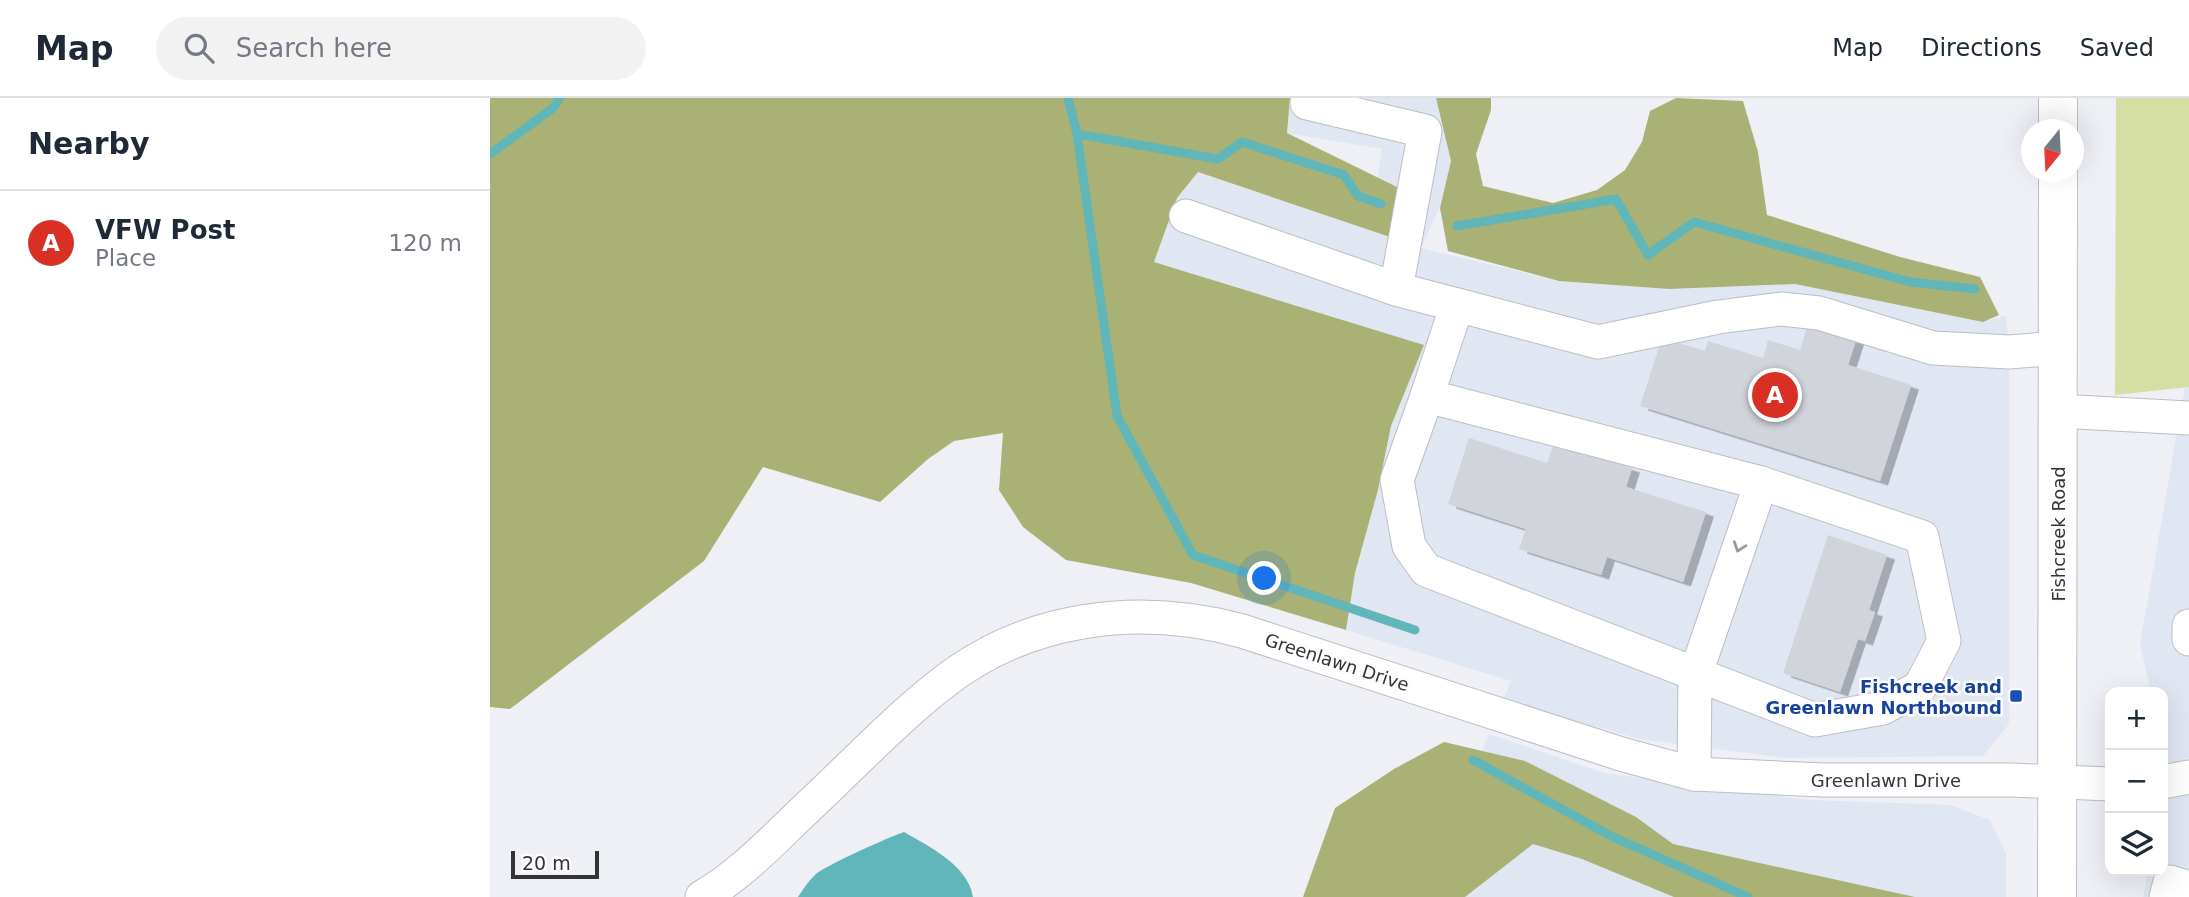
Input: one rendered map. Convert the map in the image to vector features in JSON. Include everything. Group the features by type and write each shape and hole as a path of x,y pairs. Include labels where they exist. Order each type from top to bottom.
{"main road":[{"path":"2058,98 2058,119"},
{"name":"Fishcreek Road","path":"2057,897 2058,182"}],"street":[{"path":"1307,103 1425,131 1396,289"},
{"path":"1186,216 1396,289 1598,342 1718,317 1781,309 1819,313 1933,348 2009,352 2058,348"},
{"path":"1427,396 1761,483 1922,537 1944,641 1920,687 1883,708 1815,720 1695,676 1426,570 1409,546 1397,480 1457,305"},
{"path":"2058,411 2189,418"},
{"path":"1694,774 1695,676 1761,483"},
{"name":"Greenlawn Drive","path":"702,897 743,868 941,683 1006,645 1040,632 1080,621 1121,616 1206,621 1621,754 1694,774 1811,780 2057,781 2105,784"},
{"path":"2189,626 2189,639"},
{"path":"2168,781 2189,778"},
{"path":"2166,897 2170,882 2189,888"}],"shaded area":[{"path":"1290,98 1436,98 1451,161 1441,204 1421,248 1559,281 1669,289 1795,284 1983,322 2006,315 2009,352 2009,724 1983,756 1786,758 1639,739 1503,700 1511,681 1346,630 1355,573 1378,490 1391,426 1424,345 1154,262 1177,198 1198,172 1390,237 1399,188 1377,178 1382,149 1287,133"},
{"path":"2185,387 2189,387 2189,897 2143,897 2147,876 2168,876 2168,687 2150,687 2140,644"},
{"path":"1489,734 1604,773 1810,800 1950,805 1990,820 2006,853 2006,897 1421,897"}],"green space":[{"path":"490,98 1290,98 1287,133 1399,188 1390,237 1198,172 1177,198 1154,262 1424,345 1391,426 1378,490 1355,573 1346,630 1191,583 1066,560 1023,527 999,490 1003,433 954,441 928,459 880,502 763,467 704,561 510,709 490,707"},
{"path":"1436,98 1491,98 1491,110 1476,154 1483,186 1553,203 1597,190 1625,170 1642,142 1650,111 1676,98 1743,101 1758,152 1767,215 1900,257 1980,277 1999,315 1983,322 1795,284 1669,289 1559,281 1448,251 1440,208 1451,161"},
{"path":"2116,98 2189,98 2189,387 2115,395"},
{"path":"1444,742 1525,761 1636,817 1673,844 1915,897 1674,897 1582,859 1533,844 1465,897 1303,897 1335,808 1394,769"}],"water":[{"path":"904,832 935,850 955,866 970,886 973,897 798,897 810,880 821,871"}],"building":[{"path":"1809,322 1857,337 1848,365 1911,385 1880,481 1640,406 1662,338 1705,351 1708,341 1763,358 1768,340 1800,350"},
{"path":"1469,438 1547,463 1554,442 1632,468 1626,487 1706,512 1683,582 1607,557 1601,575 1519,549 1526,529 1448,504"},
{"path":"1828,535 1887,555 1869,610 1875,612 1865,641 1858,639 1840,692 1783,673"}],"waterway":[{"path":"490,154 553,108 560,98"},
{"path":"1068,98 1077,134 1117,416 1193,555 1415,630"},
{"path":"1077,134 1218,159 1242,142 1344,175 1358,196 1381,204"},
{"path":"1457,226 1616,199 1648,255 1694,222 1910,282 1975,289"},
{"path":"1473,760 1611,836 1748,897"}],"place":[{"name":"VFW Post","path":"1775,395"},
{"name":"Fishcreek and Greenlawn Northbound","path":"2016,696"}]}
